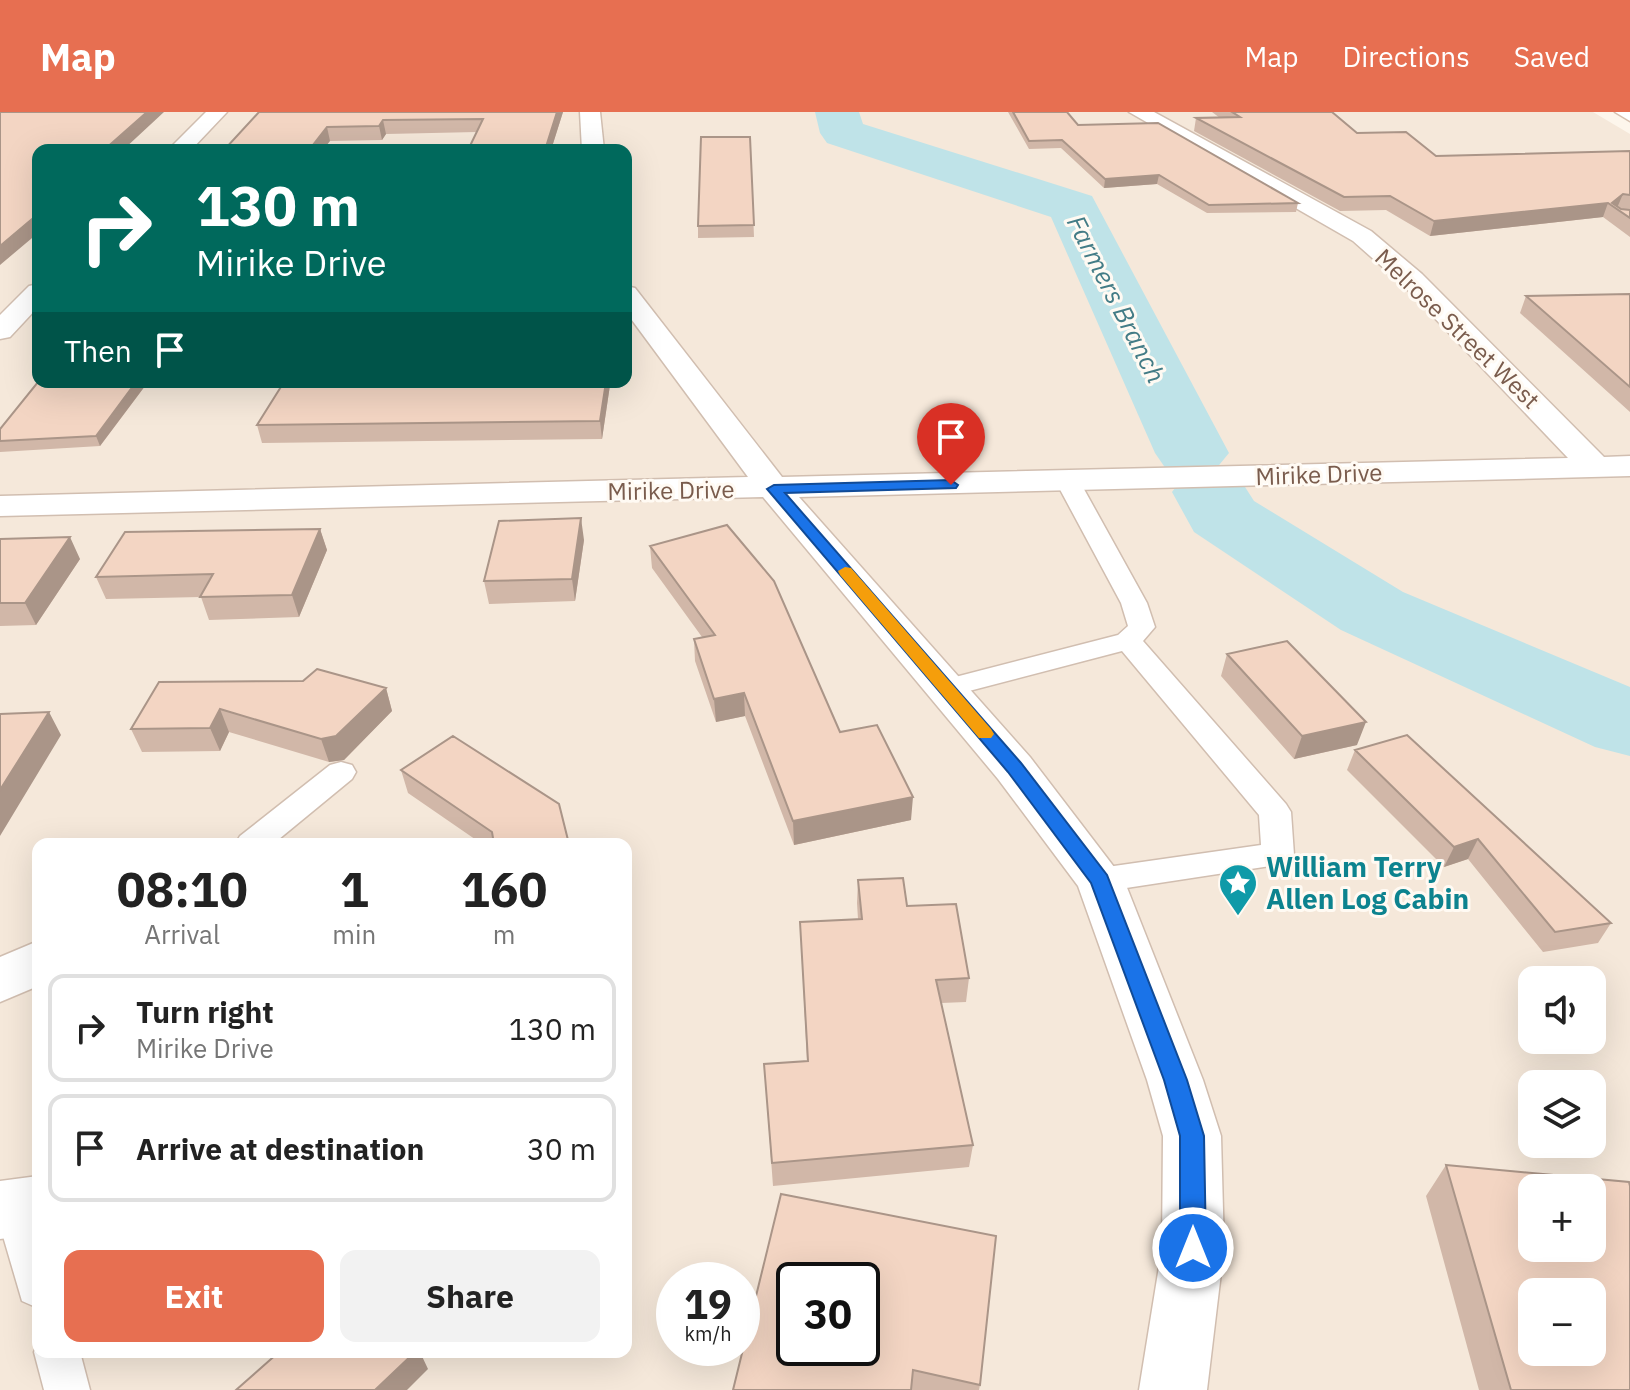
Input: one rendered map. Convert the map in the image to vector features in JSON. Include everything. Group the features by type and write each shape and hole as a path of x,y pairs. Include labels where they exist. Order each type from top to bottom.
{"street":[{"path":"185,144 217,112"},
{"path":"590,112 593,144"},
{"name":"Melrose Street West","path":"1139,112 1362,236 1413,280 1596,467"},
{"path":"1625,112 1630,115"},
{"path":"0,331 32,298"},
{"path":"632,302 774,489 1014,768 1100,880 1175,1080 1192,1136 1193,1248 1173,1390"},
{"name":"Mirike Drive","path":"0,506 1630,466"},
{"path":"0,981 32,965"}],"lane":[{"path":"946,688 1128,641 1142,627 1134,603 1068,482"},
{"path":"1100,880 1278,855 1275,812 1128,641"},
{"path":"258,838 341,772"},
{"path":"18,1208 32,1263"},
{"path":"59,1358 67,1390"}],"shaded area":[{"path":"0,112 1593,112 1630,134 1630,1390 0,1390"}],"building":[{"path":"0,112 147,112 111,144 32,144 32,219 0,246"},
{"path":"259,112 557,112 547,144 471,144 483,119 383,120 379,126 327,127 314,144 230,144"},
{"path":"1013,112 1067,112 1078,125 1158,123 1298,203 1209,205 1159,175 1105,179 1062,140 1029,141"},
{"path":"1232,112 1332,112 1357,133 1406,132 1436,156 1630,151 1630,195 1623,194 1612,203 1630,210 1630,218 1608,203 1434,221 1390,196 1344,197 1196,118 1240,117"},
{"path":"701,137 750,137 754,225 698,226"},
{"path":"1630,294 1630,387 1526,296"},
{"path":"33,388 132,388 96,436 0,441 0,429"},
{"path":"280,388 605,388 600,421 257,425"},
{"path":"581,518 572,579 484,581 499,521"},
{"path":"727,525 774,581 840,732 877,725 913,797 793,821 744,693 714,699 694,639 715,635 650,546"},
{"path":"320,529 292,595 200,597 213,574 96,577 125,532"},
{"path":"70,537 25,603 0,603 0,539"},
{"path":"1287,641 1366,722 1302,736 1227,654"},
{"path":"317,669 386,688 336,736 321,739 220,709 210,728 131,729 159,682 303,681"},
{"path":"49,712 0,790 0,714"},
{"path":"1407,735 1611,923 1555,932 1478,839 1454,847 1355,750"},
{"path":"453,736 559,804 568,838 493,838 492,832 401,770"},
{"path":"903,878 907,906 956,904 969,978 936,980 973,1145 772,1163 764,1064 808,1061 800,922 862,919 858,880"},
{"path":"1446,1165 1543,1174 1518,1174 1518,1262 1606,1262 1606,1180 1629,1182 1630,1390 1511,1390"},
{"path":"781,1194 996,1236 980,1385 913,1370 911,1390 733,1390 739,1366 760,1366 760,1280"},
{"path":"272,1358 409,1358 375,1390 236,1390"}],"waterway":[{"name":"Farmers Branch","path":"837,112 843,133 1073,207 1192,453"},
{"name":"Farmers Branch","path":"1211,492 1222,515 1372,611 1630,724"}],"slow traffic":[{"path":"845,571 985,734"}],"place":[{"name":"William Terry Allen Log Cabin","path":"1238,917"}],"route":[{"path":"951,485 774,489 1014,768 1100,880 1175,1080 1192,1136 1193,1248"}]}
